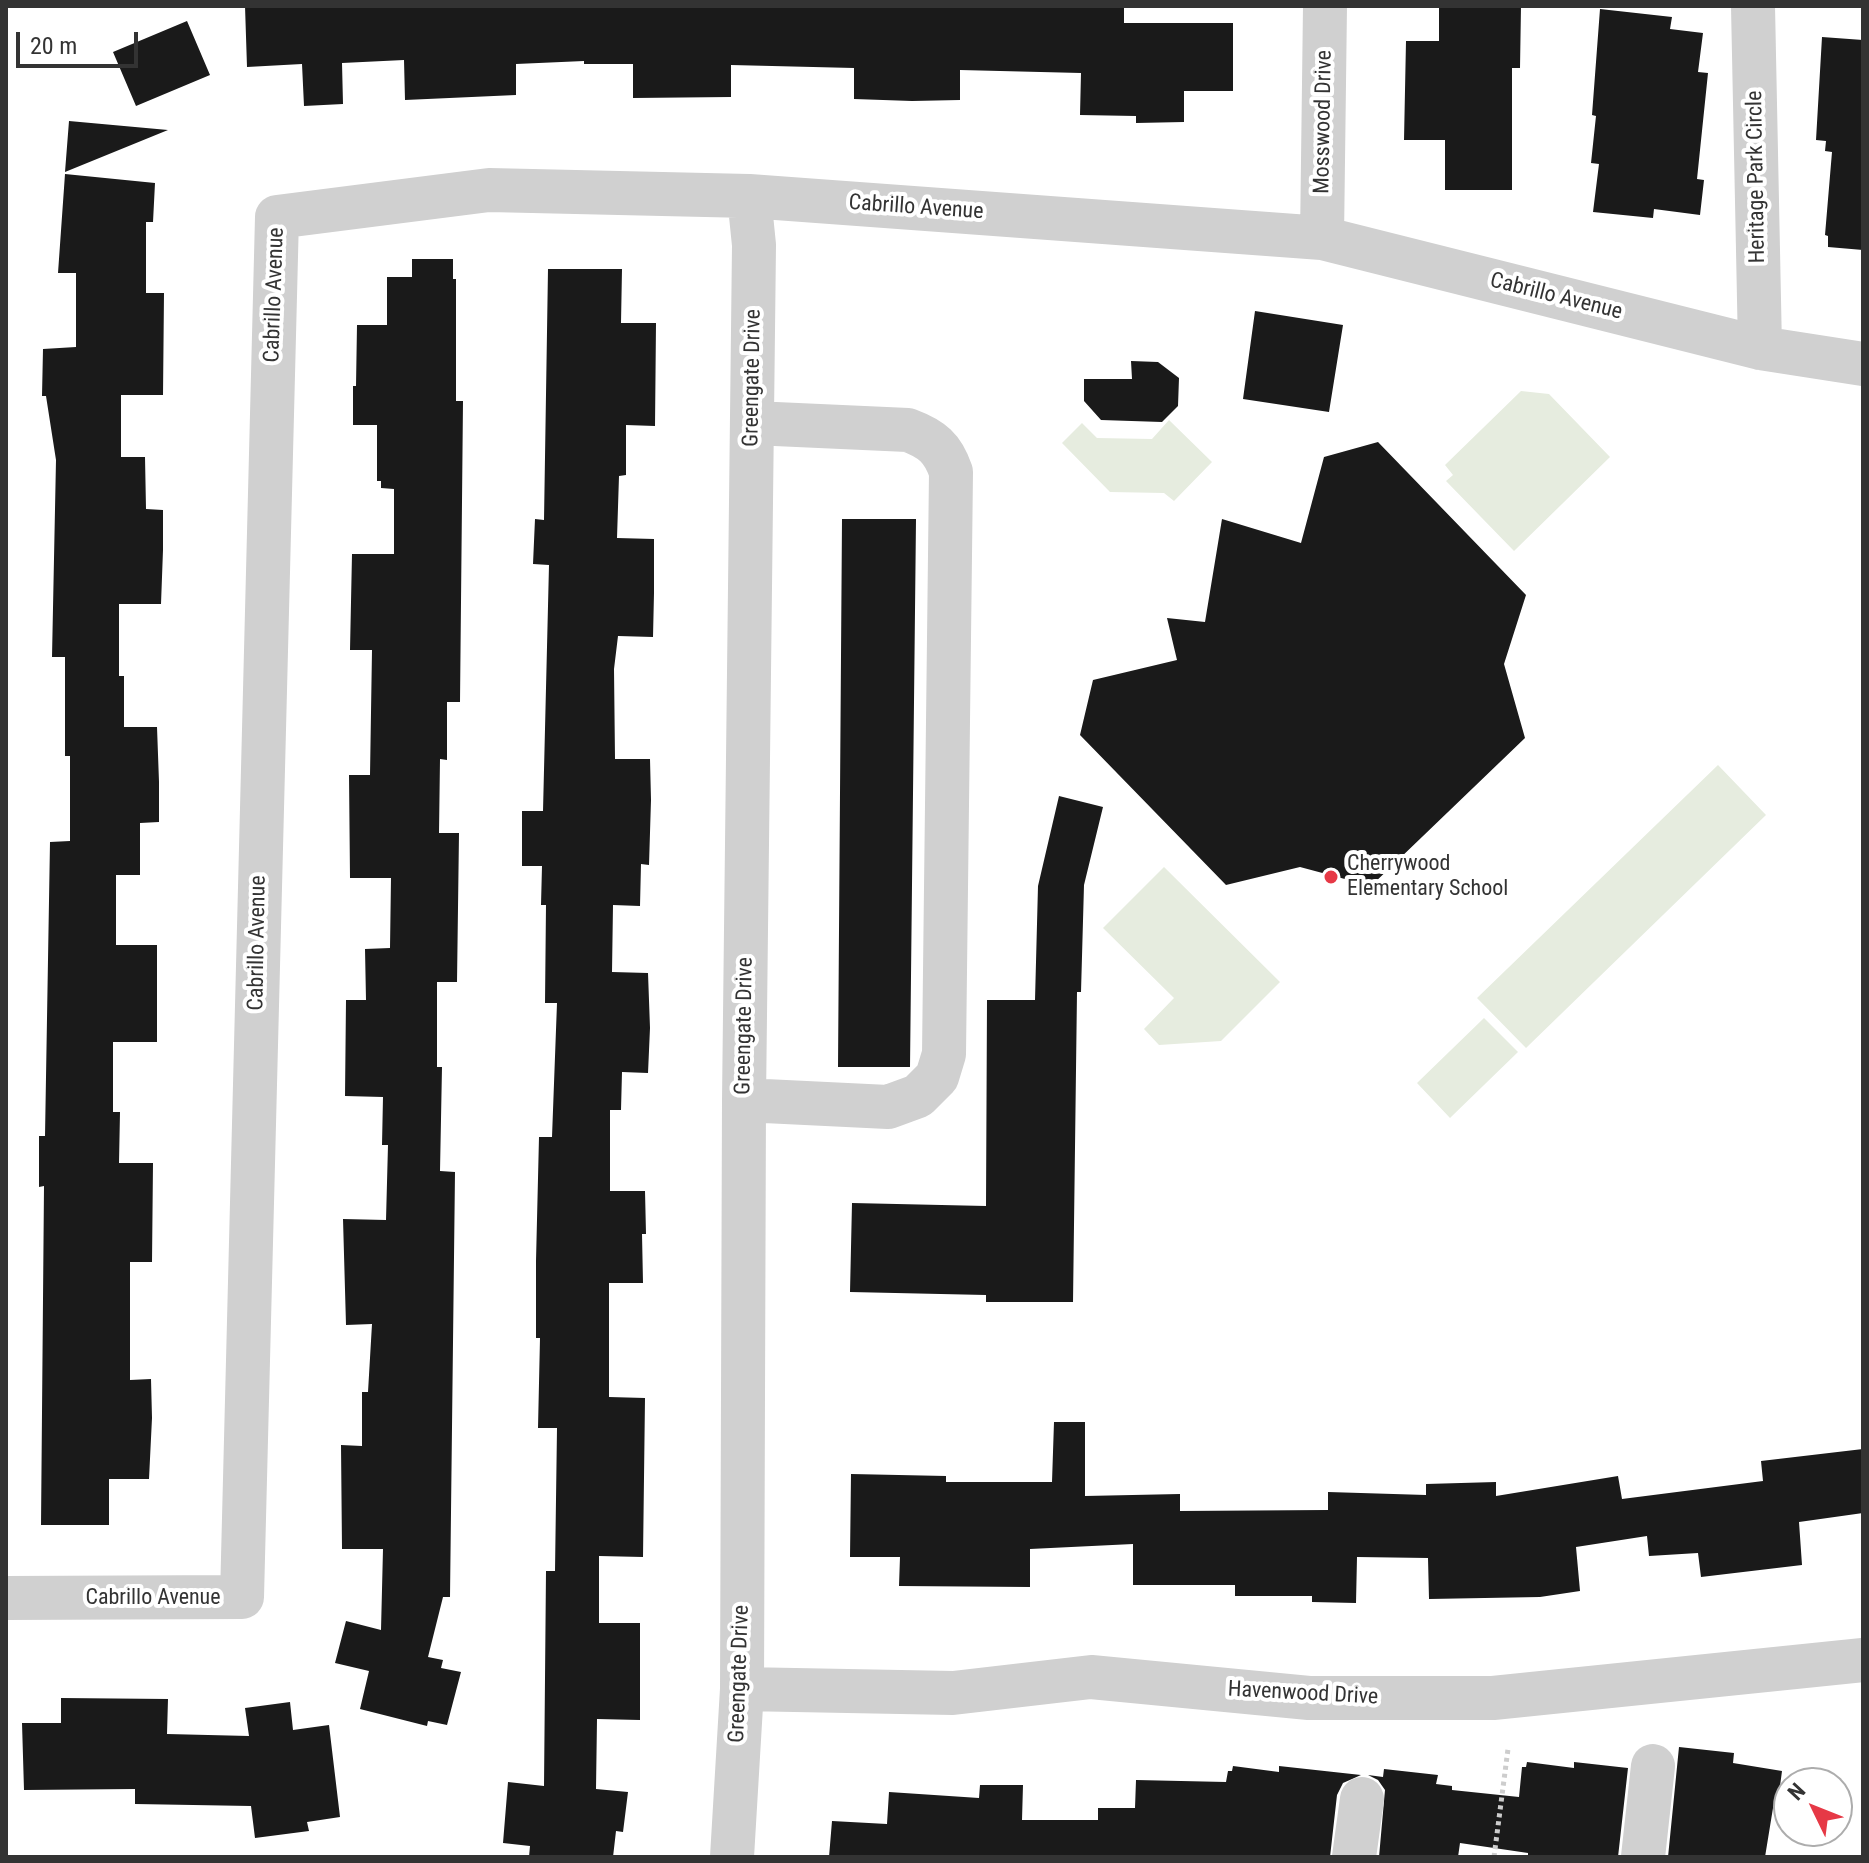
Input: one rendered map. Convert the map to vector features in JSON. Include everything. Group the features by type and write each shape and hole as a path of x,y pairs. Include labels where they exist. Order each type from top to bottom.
{"street":[{"name":"Mosswood Drive","path":"1322,238 1325,6"},
{"name":"Heritage Park Circle","path":"1753,6 1760,348"},
{"name":"Cabrillo Avenue","path":"6,1598 242,1597 277,217 489,190 749,196 1322,238 1760,348 1863,364"},
{"name":"Greengate Drive","path":"732,1857 742,1689 744,1100 754,245 749,196"},
{"path":"744,1100 888,1107 918,1096 937,1077 944,1054 951,472 945,452 928,437 908,430 753,423"},
{"name":"Havenwood Drive","path":"742,1689 953,1693 1091,1677 1309,1698 1493,1698 1863,1660"},
{"path":"1643,1857 1653,1766"},
{"path":"1354,1857 1362,1799"}],"path":[{"path":"1494,1857 1508,1749"}],"shaded area":[{"path":"1521,391 1549,394 1610,457 1514,551 1446,481 1453,475 1445,465"},
{"path":"1169,420 1212,462 1174,501 1164,493 1110,492 1062,443 1082,423 1097,438 1152,439"},
{"path":"1718,765 1766,815 1526,1048 1477,998"},
{"path":"1164,867 1280,982 1221,1041 1159,1045 1144,1029 1174,998 1103,928"},
{"path":"1484,1018 1518,1052 1450,1118 1417,1083"}],"building":[{"path":"245,6 1124,6 1124,23 1233,23 1233,91 1184,91 1184,122 1136,123 1136,116 1080,115 1081,73 960,70 960,100 912,101 854,99 854,68 731,65 731,97 633,98 633,64 584,64 584,61 516,64 516,95 405,100 404,60 342,63 343,104 304,106 302,64 247,67"},
{"path":"1439,6 1521,6 1520,68 1512,68 1512,190 1445,190 1445,140 1404,140 1406,41 1439,41"},
{"path":"1600,9 1672,17 1670,29 1703,33 1698,72 1708,73 1697,179 1704,180 1700,215 1654,209 1653,218 1593,212 1599,164 1591,163 1596,116 1592,115"},
{"path":"187,21 210,75 136,106 113,52"},
{"path":"1822,37 1863,40 1863,250 1828,247 1828,236 1825,235 1832,152 1825,151 1826,141 1816,140"},
{"path":"69,121 168,130 65,172"},
{"path":"65,174 155,183 153,222 146,222 146,293 164,293 163,395 121,395 121,457 145,457 146,509 163,510 163,550 161,604 119,604 119,676 124,676 124,727 157,727 159,822 140,823 140,875 116,875 116,945 157,945 157,1042 113,1042 113,1112 120,1112 119,1163 153,1163 152,1262 130,1262 130,1380 151,1379 152,1418 149,1479 109,1479 109,1525 41,1525 44,1186 39,1187 39,1136 45,1136 50,842 70,841 70,756 65,756 65,657 52,657 56,460 46,396 42,396 43,349 76,347 76,273 58,273"},
{"path":"412,259 453,259 453,279 456,279 456,401 463,401 460,702 447,702 447,760 440,759 439,833 459,833 457,982 437,982 437,1067 442,1067 440,1171 455,1172 450,1597 443,1597 428,1657 443,1660 441,1668 461,1672 447,1725 428,1721 427,1726 360,1709 369,1671 335,1663 346,1621 381,1630 383,1549 342,1549 341,1445 362,1446 362,1392 368,1392 372,1324 346,1325 343,1219 386,1220 388,1145 382,1145 383,1097 345,1096 346,1000 366,1000 365,949 390,948 391,878 350,878 349,775 370,775 372,650 350,650 352,554 394,554 394,489 381,488 381,481 377,481 377,425 353,425 353,386 356,386 357,325 387,325 387,277 412,277"},
{"path":"548,269 622,269 621,323 656,323 655,426 626,425 626,475 619,476 617,538 654,539 654,593 653,637 618,636 614,669 615,759 650,759 651,800 649,865 641,864 640,906 613,905 612,972 648,973 650,1028 648,1073 622,1072 621,1110 610,1110 610,1191 645,1191 646,1234 642,1234 643,1283 609,1283 609,1397 645,1398 643,1557 599,1556 599,1623 640,1623 640,1720 597,1719 596,1789 628,1792 623,1832 616,1831 613,1857 529,1857 530,1846 503,1843 508,1782 544,1786 546,1571 555,1571 557,1428 538,1428 540,1338 536,1338 536,1261 539,1137 552,1137 557,1003 545,1003 546,905 541,905 542,866 522,866 522,811 543,811 549,565 533,564 535,519 544,520"},
{"path":"1255,311 1343,325 1329,412 1243,399"},
{"path":"1131,361 1158,362 1179,378 1178,406 1162,422 1101,420 1084,401 1084,379 1132,379"},
{"path":"1378,442 1526,595 1504,664 1525,738 1371,886 1300,867 1226,885 1080,735 1093,680 1177,660 1167,618 1205,622 1222,519 1301,543 1324,457"},
{"path":"842,519 916,519 910,1067 838,1067"},
{"path":"1059,796 1103,807 1084,885 1081,992 1077,992 1073,1302 986,1302 986,1295 850,1292 852,1203 986,1206 987,1000 1035,1000 1038,886"},
{"path":"1054,1422 1085,1422 1085,1496 1180,1494 1180,1511 1328,1510 1328,1492 1426,1495 1426,1484 1496,1482 1496,1496 1618,1476 1622,1499 1763,1481 1761,1461 1863,1449 1863,1513 1799,1522 1802,1565 1701,1577 1698,1553 1649,1556 1647,1536 1576,1547 1580,1591 1540,1597 1429,1599 1428,1558 1357,1557 1356,1603 1312,1602 1312,1596 1235,1596 1235,1585 1133,1585 1133,1544 1030,1549 1030,1587 899,1586 900,1557 850,1557 851,1474 946,1476 946,1482 1052,1482"},
{"path":"61,1698 168,1699 167,1734 249,1736 245,1708 290,1702 293,1730 329,1725 340,1817 307,1822 309,1831 255,1838 251,1806 135,1804 135,1789 24,1790 22,1723 61,1723"},
{"path":"1679,1747 1734,1753 1733,1763 1773,1770 1773,1808 1765,1857 1668,1857"},
{"path":"1527,1762 1574,1768 1574,1762 1628,1768 1618,1857 1528,1857 1528,1853 1460,1843 1458,1857 1379,1857 1385,1790 1378,1780 1368,1775 1383,1777 1384,1769 1438,1775 1436,1784 1452,1786 1452,1790 1519,1797 1522,1767 1526,1767"},
{"path":"1233,1766 1279,1772 1279,1766 1361,1775 1343,1783 1337,1795 1330,1857 829,1857 832,1821 887,1824 889,1792 979,1798 980,1785 1023,1785 1022,1820 1098,1820 1098,1808 1135,1808 1136,1780 1226,1782 1228,1771 1232,1771"}],"place":[{"name":"Cherrywood Elementary School","path":"1331,877"}]}
